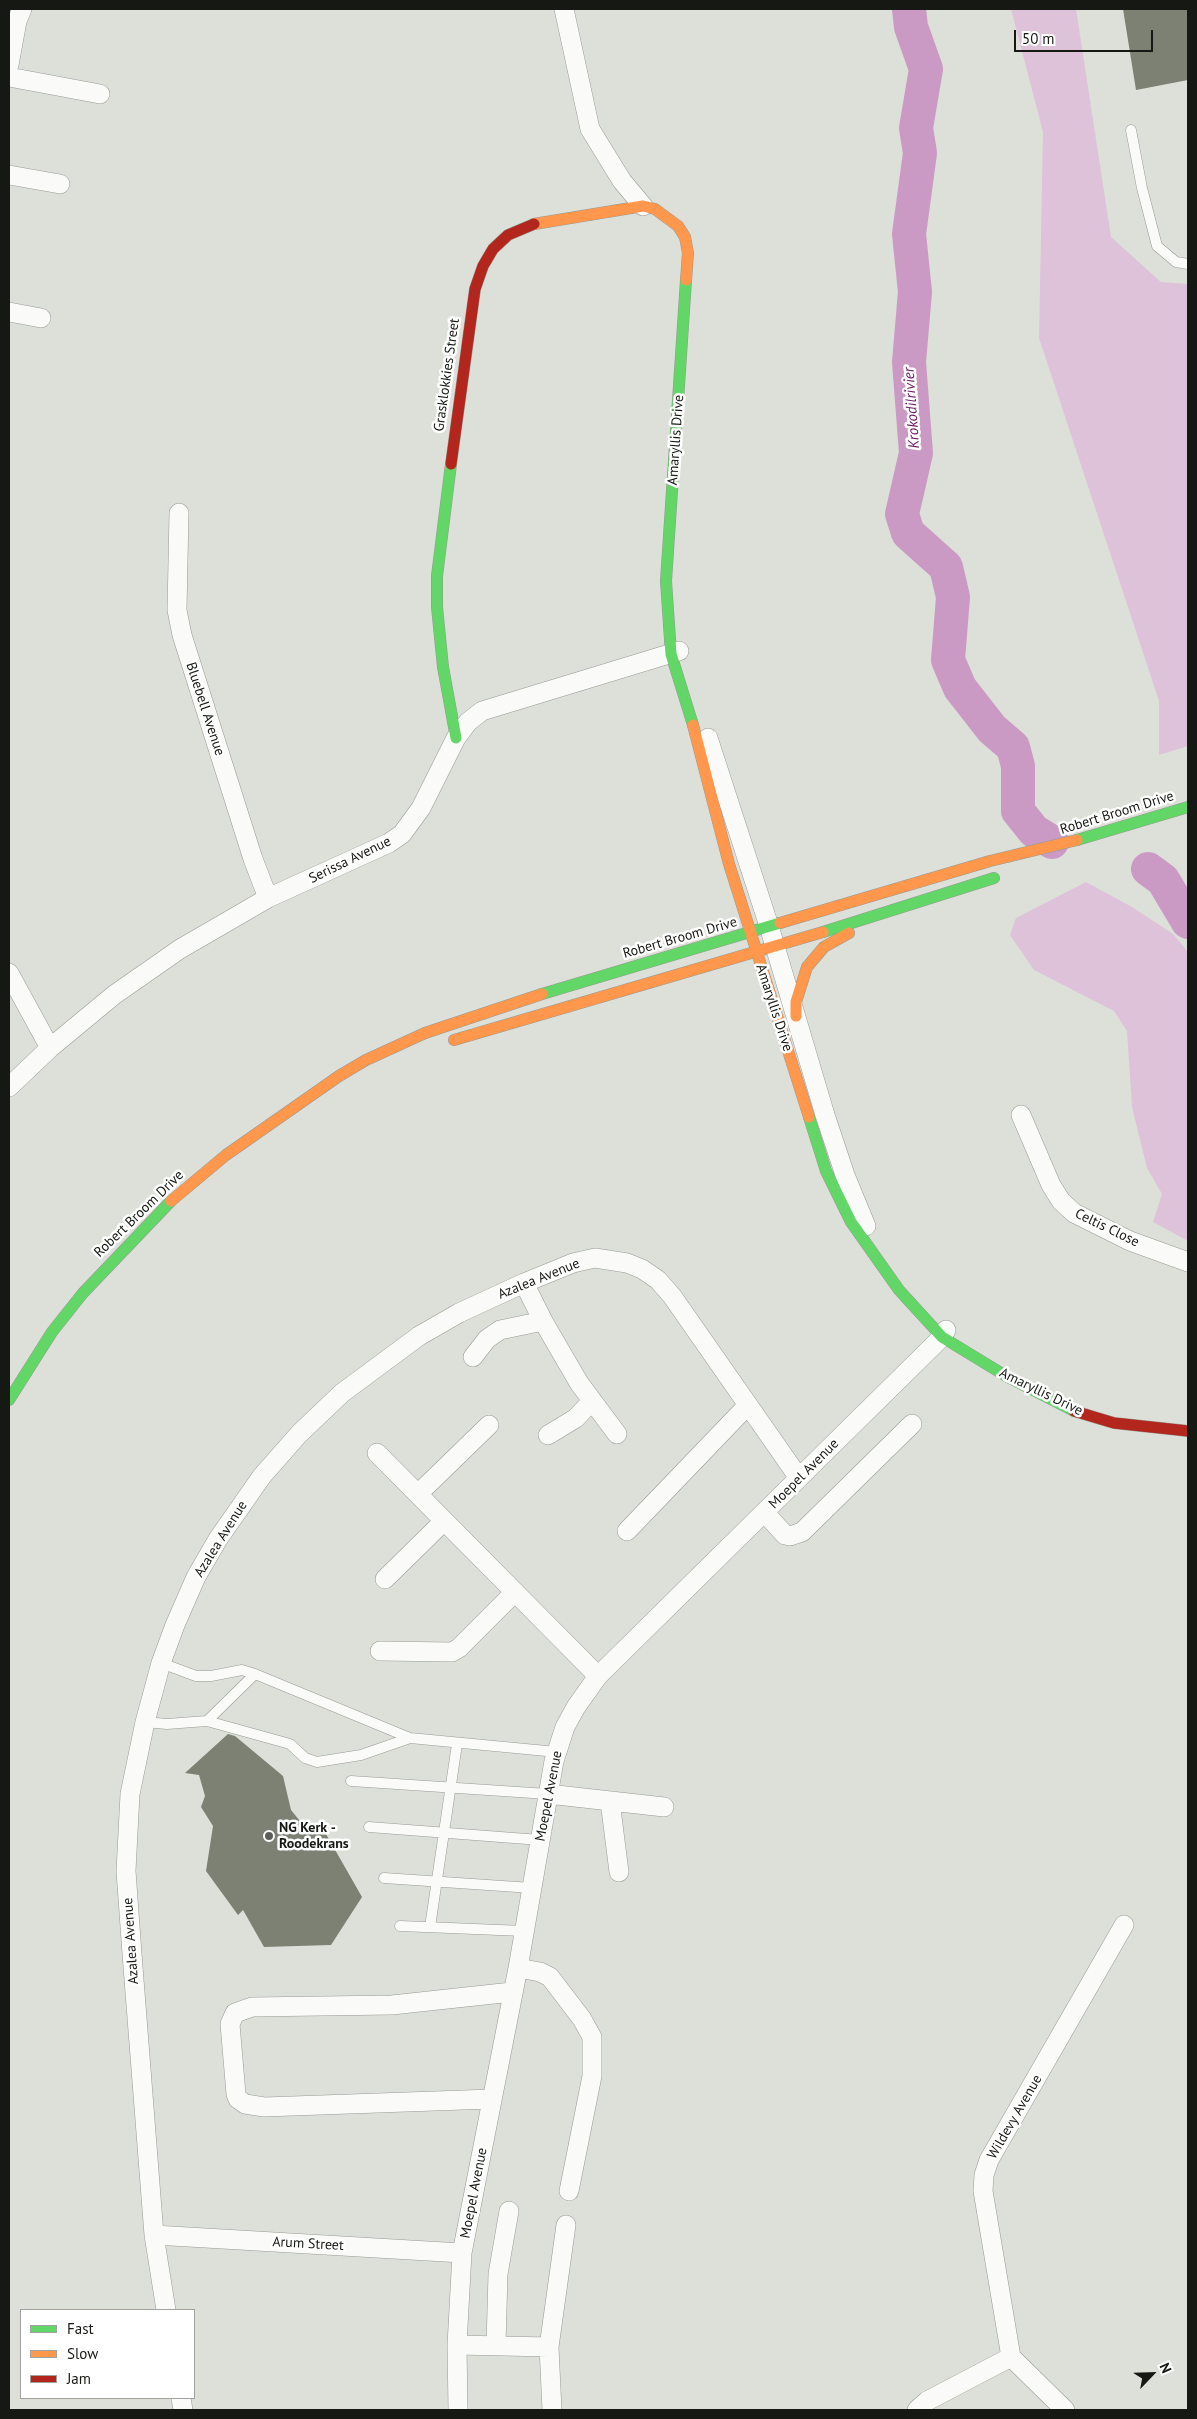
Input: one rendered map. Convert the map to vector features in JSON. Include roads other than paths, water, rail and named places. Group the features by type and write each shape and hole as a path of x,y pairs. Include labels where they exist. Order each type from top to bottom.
{"street":[{"path":"9,65 17,21 22,9"},
{"path":"564,9 590,129 622,181 643,206"},
{"path":"9,76 100,94"},
{"path":"9,176 60,184"},
{"name":"Amaryllis Drive","path":"643,206 660,212 678,226 686,237 688,253 666,581 669,627 719,828 755,950 826,1171 851,1222 899,1290 959,1347 1006,1376 1075,1411 1114,1423 1163,1430 1188,1431"},
{"name":"Grasklokkies Street","path":"456,738 443,667 437,608 437,576 468,332 475,289 480,274 493,249 508,235 533,224 643,206"},
{"path":"9,312 41,318"},
{"name":"Bluebell Avenue","path":"179,513 177,610 182,635 253,860 268,898"},
{"name":"Amaryllis Drive","path":"675,652 769,926 825,1115 845,1175 864,1221 887,1260 944,1334"},
{"name":"Serissa Avenue","path":"9,1087 50,1048 114,995 180,949 268,898 389,843 402,834 421,808 456,738 468,722 482,711 675,652"},
{"name":"Robert Broom Drive","path":"9,1400 41,1348 83,1293 160,1212 226,1154 326,1087 339,1076 398,1044 478,1014 769,926 990,861 1036,849 1055,847 1188,807"},
{"name":"Robert Broom Drive","path":"1022,866 1055,847"},
{"path":"440,1044 755,950 885,914 1006,873"},
{"path":"796,1016 796,1002 800,984 816,955 832,941 885,914"},
{"path":"9,973 50,1048"},
{"name":"Robert Broom Drive","path":"326,1087 343,1083 370,1072"},
{"name":"Celtis Close","path":"1021,1115 1051,1185 1061,1201 1074,1213 1130,1241 1188,1262"},
{"name":"Azalea Avenue","path":"166,2309 154,2235 126,1872 130,1794 145,1722 161,1663 196,1578 218,1540 262,1476 299,1434 342,1393 395,1352 459,1314 524,1283 573,1263 595,1258 612,1259 642,1269 658,1280 672,1296 799,1478"},
{"path":"524,1283 543,1321 591,1402 617,1434"},
{"path":"473,1357 487,1339 500,1330 543,1321"},
{"name":"Moepel Avenue","path":"458,2410 457,2345 462,2253 518,1968 548,1794 557,1752 565,1727 572,1713 598,1676 944,1334"},
{"path":"548,1435 576,1418 591,1402"},
{"path":"627,1530 748,1406"},
{"path":"764,1513 786,1534 790,1536 802,1532 912,1424"},
{"path":"418,1494 489,1425"},
{"path":"377,1453 598,1676"},
{"path":"385,1579 444,1520"},
{"path":"380,1651 452,1652 459,1648 515,1592"},
{"path":"548,1794 664,1807"},
{"path":"610,1801 619,1872"},
{"name":"Wildevy Avenue","path":"1011,2357 983,2191 984,2175 989,2160 1124,1925"},
{"path":"518,1968 540,1972 550,1977 582,2019 592,2037 592,2076 569,2191"},
{"path":"492,2099 264,2107 245,2104 238,2099 236,2094 230,2024 235,2013 252,2006 392,2005 512,1992"},
{"path":"496,2345 498,2274 508,2211"},
{"path":"552,2410 549,2347 566,2225"},
{"name":"Arum Street","path":"154,2235 462,2253"},
{"path":"457,2345 549,2347"},
{"path":"917,2410 927,2401 1011,2357 1065,2410"}],"lane":[{"path":"1130,130 1157,246 1176,262 1188,264"},
{"path":"161,1663 196,1676 211,1676 242,1670 410,1738 457,1744 557,1752"},
{"path":"207,1722 255,1674"},
{"path":"145,1722 207,1722 290,1744 305,1758 317,1762 361,1755 410,1738"},
{"path":"430,1928 457,1744"},
{"path":"351,1781 548,1794"},
{"path":"369,1827 540,1840"},
{"path":"384,1878 532,1888"},
{"path":"400,1926 524,1931"}],"waterway":[{"name":"Krokodilrivier","path":"909,9 911,27 926,69 916,128 920,153 909,234 915,292 909,362 916,453 902,514 908,533 946,567 953,597 948,660 960,688 992,729 1013,747 1018,766 1018,811 1034,831 1052,842"},
{"name":"Krokodilrivier","path":"1148,869 1163,880 1188,922"}],"place":[{"name":"NG Kerk - Roodekrans","path":"269,1836"}]}
